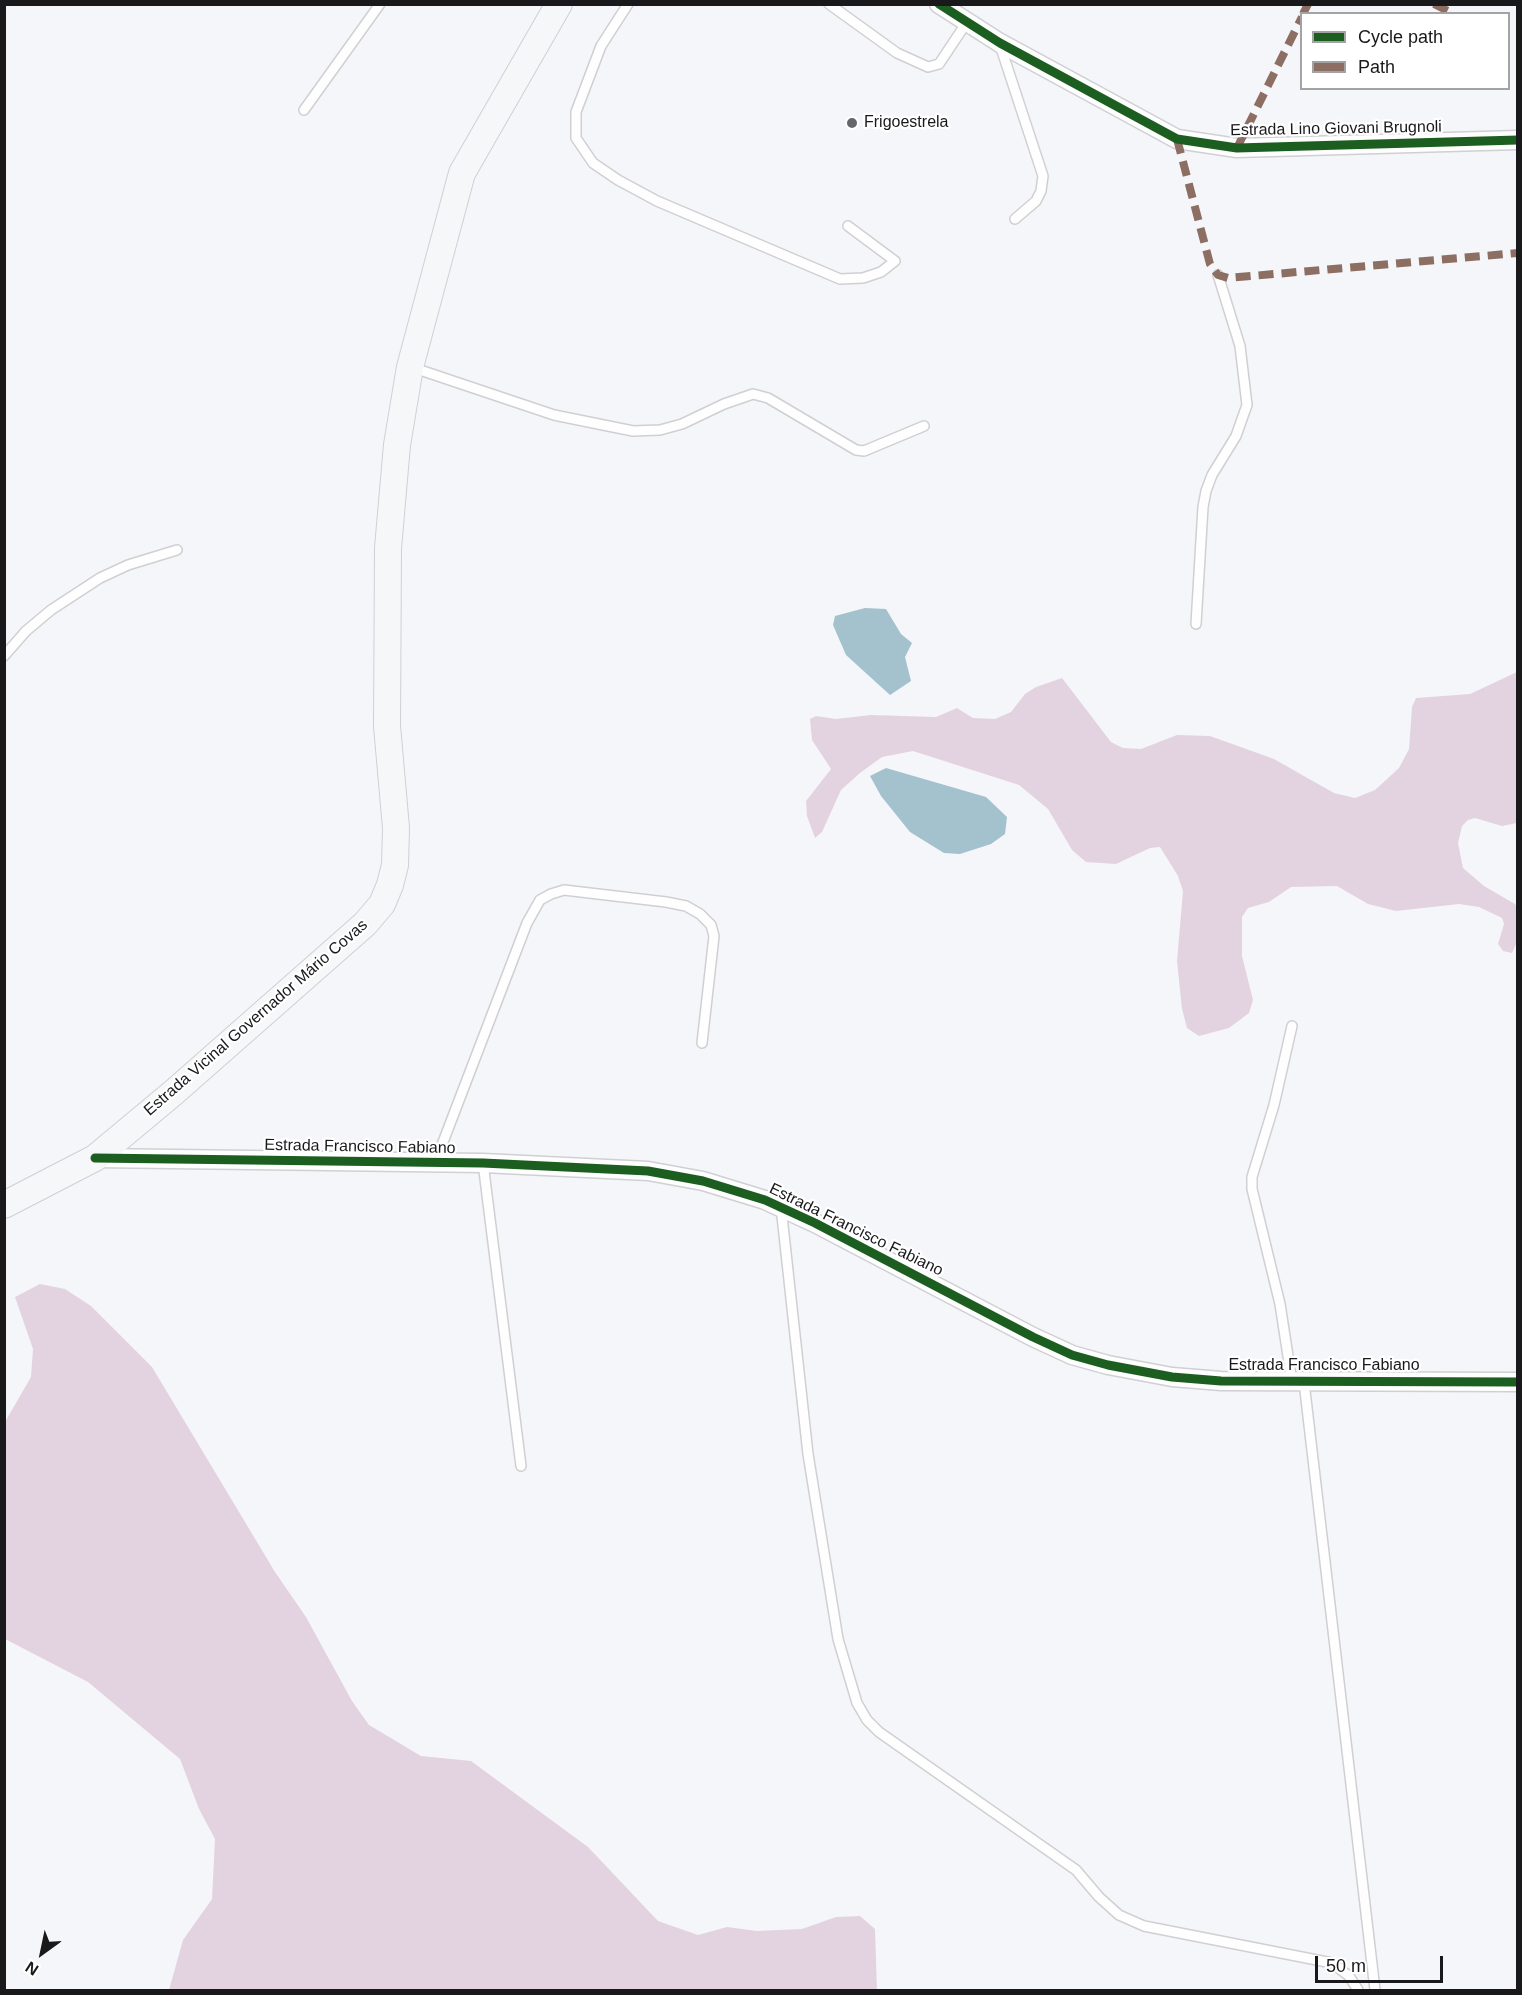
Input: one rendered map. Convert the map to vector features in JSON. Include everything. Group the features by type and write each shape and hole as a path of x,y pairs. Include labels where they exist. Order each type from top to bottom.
{"main road":[{"name":"Estrada Vicinal Governador Mário Covas","path":"4,1205 95,1158 173,1094 365,924 382,904 395,865 396,828 387,726 388,548 397,445 410,367 462,173 559,4"}],"street":[{"name":"Estrada Lino Giovani Brugnoli","path":"939,4 1000,43 1176,139 1237,148 1518,140"},
{"name":"Estrada Francisco Fabiano","path":"95,1158 483,1163 648,1171 703,1181 781,1207 1072,1355 1108,1365 1172,1377 1298,1382 1518,1382"}],"lane":[{"path":"304,110 380,4"},
{"path":"628,4 601,46 576,112 576,138 593,163 618,180 657,201 840,279 862,278 882,272 895,261 848,226"},
{"path":"829,4 897,53 928,67 939,64 967,22"},
{"path":"1000,43 1043,176 1041,191 1036,201 1015,219"},
{"path":"1196,624 1206,491 1212,475 1236,436 1247,405 1240,346 1218,275"},
{"path":"410,367 555,415 633,432 660,430 682,424 724,404 753,394 768,398 846,444 864,451 924,426"},
{"path":"4,656 26,631 51,610 100,578 128,565 177,550"},
{"path":"435,1163 527,923 540,900 551,894 564,890 666,902 686,906 700,914 711,925 714,936 702,1043"},
{"path":"1292,1026 1274,1105 1252,1177 1252,1189 1298,1382 1375,1990"},
{"path":"483,1163 521,1466"},
{"path":"781,1207 808,1454 838,1639 857,1703 867,1720 879,1732 1076,1870 1098,1897 1119,1915 1144,1926 1332,1963 1349,1976 1358,1990"}],"shaded area":[{"path":"1517,672 1517,823 1502,826 1475,818 1468,820 1462,826 1458,843 1463,868 1484,886 1515,904 1517,942 1512,953 1503,951 1498,944 1504,924 1502,918 1479,907 1459,904 1396,911 1368,904 1337,886 1291,887 1269,902 1248,908 1242,917 1242,956 1253,1000 1249,1013 1229,1028 1199,1036 1187,1028 1182,1009 1177,961 1183,891 1178,876 1160,847 1150,848 1116,864 1086,862 1072,850 1048,809 1019,785 913,751 882,757 860,773 841,790 822,832 815,838 807,816 806,801 831,769 812,740 810,719 816,716 836,719 871,715 936,717 957,708 973,718 995,719 1011,712 1025,694 1036,687 1062,678 1111,742 1123,748 1141,749 1177,735 1210,736 1274,759 1334,793 1355,798 1375,790 1399,768 1409,749 1412,707 1416,698 1470,694"},
{"path":"40,1284 65,1289 91,1306 152,1367 275,1572 306,1617 352,1701 369,1725 421,1756 471,1761 588,1847 658,1921 698,1935 727,1927 757,1931 802,1929 836,1917 860,1916 875,1929 877,1990 169,1990 183,1940 212,1899 215,1839 199,1809 180,1759 88,1682 5,1639 5,1422 31,1377 33,1349 15,1297"}],"water":[{"path":"865,608 886,609 901,634 912,643 905,657 911,681 890,695 846,655 833,625 835,616"},
{"path":"886,768 986,797 1007,817 1005,834 991,844 960,854 944,853 910,832 881,796 870,776"}],"marked path":[{"path":"1304,12 1308,4"},
{"path":"1434,4 1450,12"},
{"path":"1237,148 1300,21"},
{"path":"1177,139 1210,264 1218,275 1228,278 1518,253"}],"cycle path":[{"path":"939,4 1000,43 1177,139 1237,148 1518,140"},
{"path":"95,1158 483,1163 648,1171 703,1181 765,1200 815,1223 1033,1337 1072,1355 1108,1365 1172,1377 1221,1381 1518,1382"}],"place":[{"name":"Frigoestrela","path":"852,123"}]}
